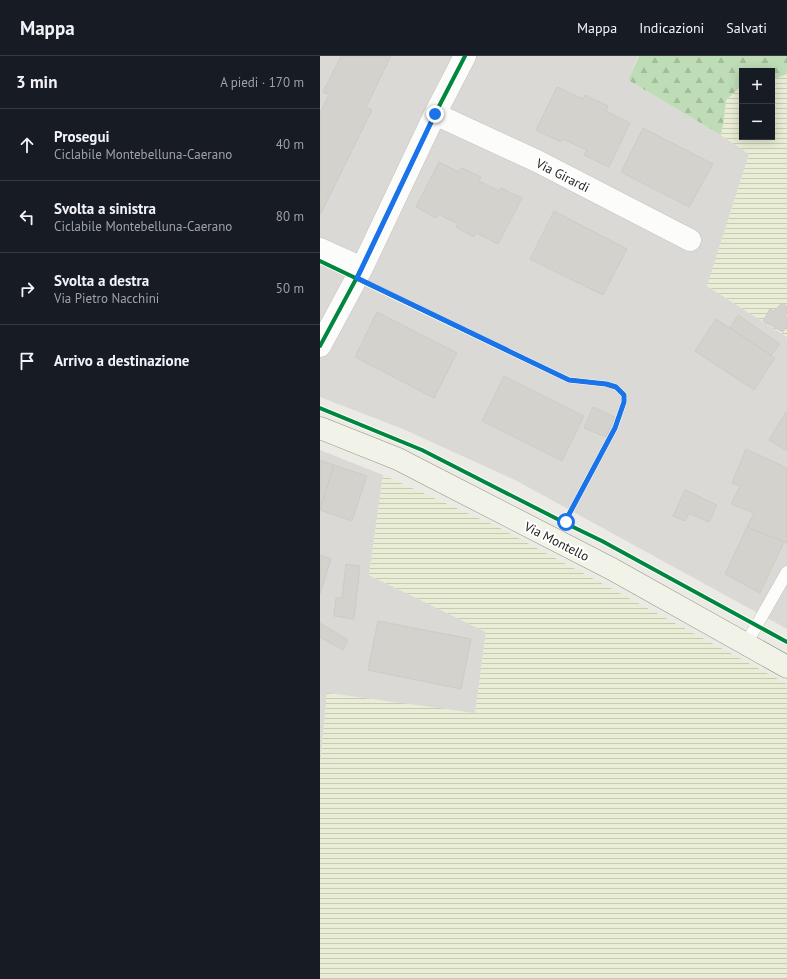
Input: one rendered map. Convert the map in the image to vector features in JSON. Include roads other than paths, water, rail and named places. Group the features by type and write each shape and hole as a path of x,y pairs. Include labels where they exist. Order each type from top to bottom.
{"main road":[{"name":"Via Montello","path":"320,428 398,459 423,471 612,569 787,668"}],"street":[{"path":"320,346 362,268 435,114 465,56"},
{"name":"Via Girardi","path":"435,114 537,161 690,240"},
{"path":"320,249 362,268"}],"lane":[{"path":"746,644 787,572"}]}
